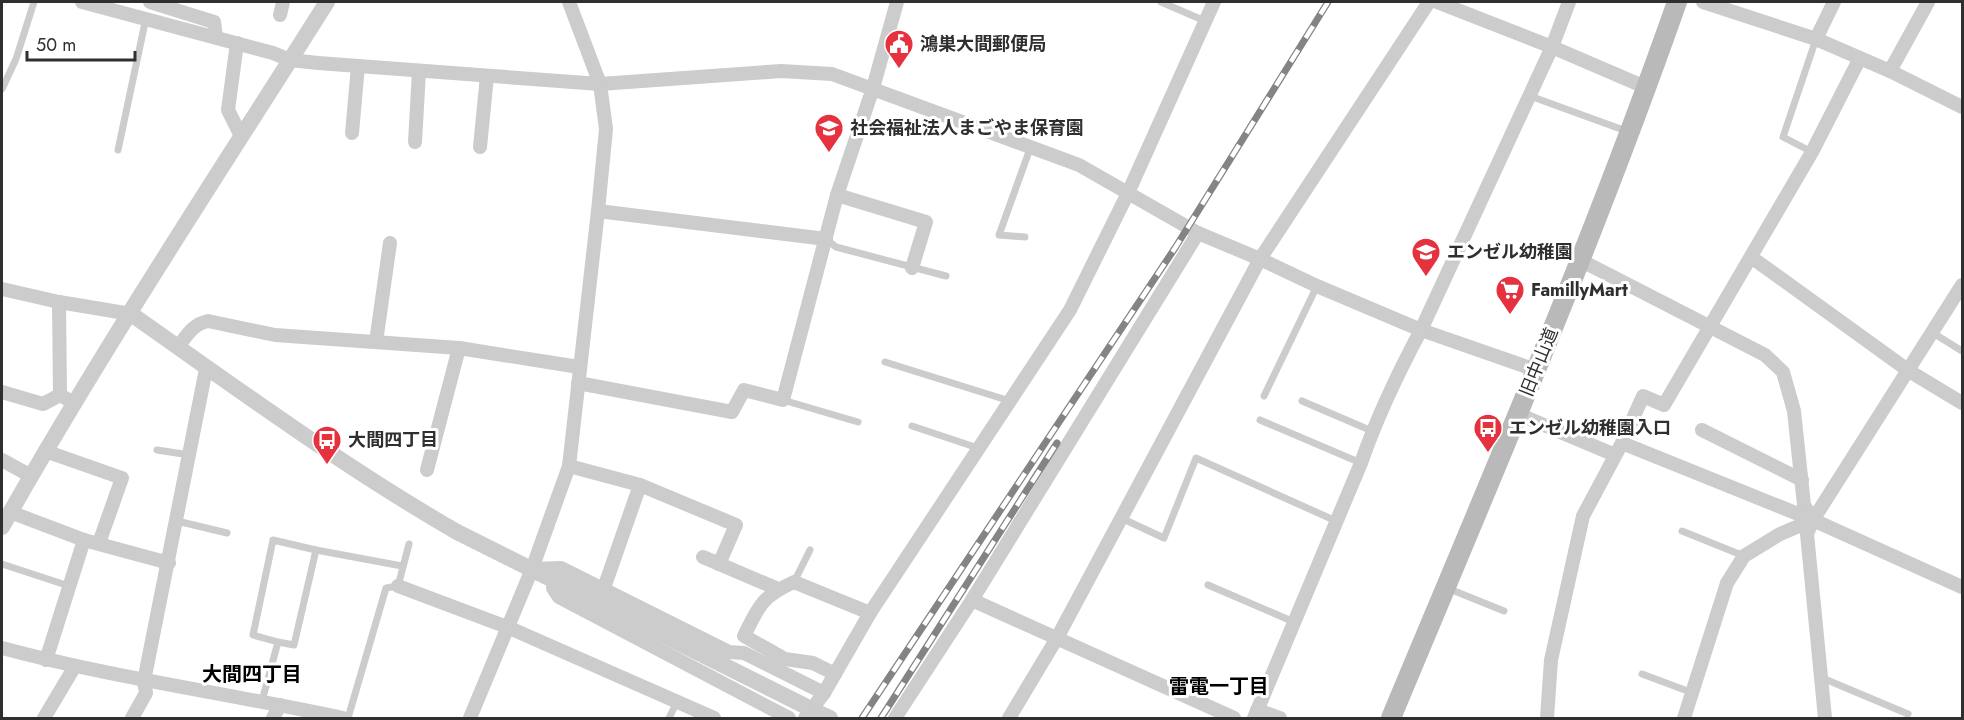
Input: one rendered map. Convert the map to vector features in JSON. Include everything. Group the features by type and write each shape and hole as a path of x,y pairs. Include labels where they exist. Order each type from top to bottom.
{"main road":[{"name":"旧中山道","path":"1391,718 1580,260 1677,2"}],"street":[{"path":"82,2 273,52 290,60 600,84 781,72 832,74 1079,165 1198,234 1421,330 1536,370"},
{"path":"150,2 214,22 216,37"},
{"path":"2,527 45,452 327,2"},
{"path":"470,718 532,569 568,466 606,129 600,84 569,2"},
{"path":"578,382 732,412 744,390 783,400 837,195 873,88 897,2"},
{"path":"2,289 59,302 131,314 206,369 415,507 458,532 555,579 815,714 824,693 870,614 1070,310 1128,193 1214,2"},
{"path":"1010,718 1057,638 1260,259 1429,2"},
{"path":"1437,2 1552,47 1645,87"},
{"path":"1280,718 1256,714 1361,463 1372,431 1530,96 1569,2"},
{"path":"1702,2 1815,39 1890,71 1962,107"},
{"path":"1815,39 1834,2"},
{"path":"1890,71 1928,2"},
{"path":"237,43 228,110 241,136"},
{"path":"1547,718 1551,660 1583,516 1643,396 1664,405 1812,152 1860,58"},
{"path":"352,133 358,66"},
{"path":"415,142 419,71"},
{"path":"480,147 486,76"},
{"path":"837,195 926,222 912,268"},
{"path":"598,211 826,239"},
{"path":"896,718 972,600 1198,234"},
{"path":"376,342 390,243"},
{"path":"1751,257 1909,371 1962,403"},
{"path":"1580,260 1765,355 1783,372 1794,411 1804,505 1813,520"},
{"path":"1825,718 1808,534 1813,520 1962,285"},
{"path":"59,302 60,395"},
{"path":"178,347 191,329 199,323 208,321 275,335 459,348 579,367"},
{"path":"427,470 459,348"},
{"path":"132,718 146,693 144,681 206,369"},
{"path":"2,392 44,404 60,395"},
{"path":"60,395 75,404"},
{"path":"1518,414 1813,520 1962,587"},
{"path":"1702,430 1802,480"},
{"path":"45,452 122,478 99,543"},
{"path":"2,460 31,476"},
{"path":"568,466 640,485 736,525 719,564"},
{"path":"604,588 640,485"},
{"path":"10,512 84,540 169,563"},
{"path":"1684,718 1727,583 1744,556 1780,534 1813,520"},
{"path":"46,660 84,540"},
{"path":"703,557 778,589"},
{"path":"532,569 561,568 729,652 744,653 824,693"},
{"path":"555,579 553,588 559,597 789,718"},
{"path":"835,674 813,663 785,660 744,636 761,603 778,589 794,582 870,614"},
{"path":"398,586 507,627 714,718"},
{"path":"972,600 1234,718"},
{"path":"2,648 144,681 262,701 343,718"},
{"path":"44,718 75,666"},
{"path":"273,718 280,705"}],"lane":[{"path":"2,89 16,59 34,2"},
{"path":"1161,2 1205,21"},
{"path":"118,150 146,18"},
{"path":"1812,152 1783,137 1815,39"},
{"path":"1530,96 1629,132"},
{"path":"1025,237 999,235 1031,146"},
{"path":"826,239 836,247 945,276"},
{"path":"1264,396 1317,286"},
{"path":"1933,333 1962,351"},
{"path":"885,362 1010,401"},
{"path":"783,400 858,422"},
{"path":"1302,402 1372,431"},
{"path":"1260,420 1361,463"},
{"path":"912,426 978,448"},
{"path":"157,450 190,455"},
{"path":"1121,518 1164,538 1196,458 1336,521"},
{"path":"177,520 227,533"},
{"path":"1682,531 1744,556"},
{"path":"316,550 294,645 254,635 273,540 402,566"},
{"path":"348,718 386,588 398,586 409,544"},
{"path":"794,582 810,550"},
{"path":"2,564 69,586"},
{"path":"1208,585 1294,622"},
{"path":"1446,588 1504,611"},
{"path":"262,701 278,642"},
{"path":"1642,674 1693,693"},
{"path":"1820,677 1908,714"},
{"path":"669,718 677,702"}],"railway":[{"path":"862,718 1175,248 1328,2"},
{"path":"881,718 1057,443"}],"place":[{"name":"鴻巣大間郵便局","path":"899,70"},
{"name":"社会福祉法人まごやま保育園","path":"829,154"},
{"name":"エンゼル幼稚園","path":"1426,278"},
{"name":"FamillyMart","path":"1510,316"},
{"name":"エンゼル幼稚園入口","path":"1488,454"},
{"name":"大間四丁目","path":"327,466"}],"district":[{"name":"大間四丁目","path":"252,674"},
{"name":"雷電一丁目","path":"1219,686"}]}
